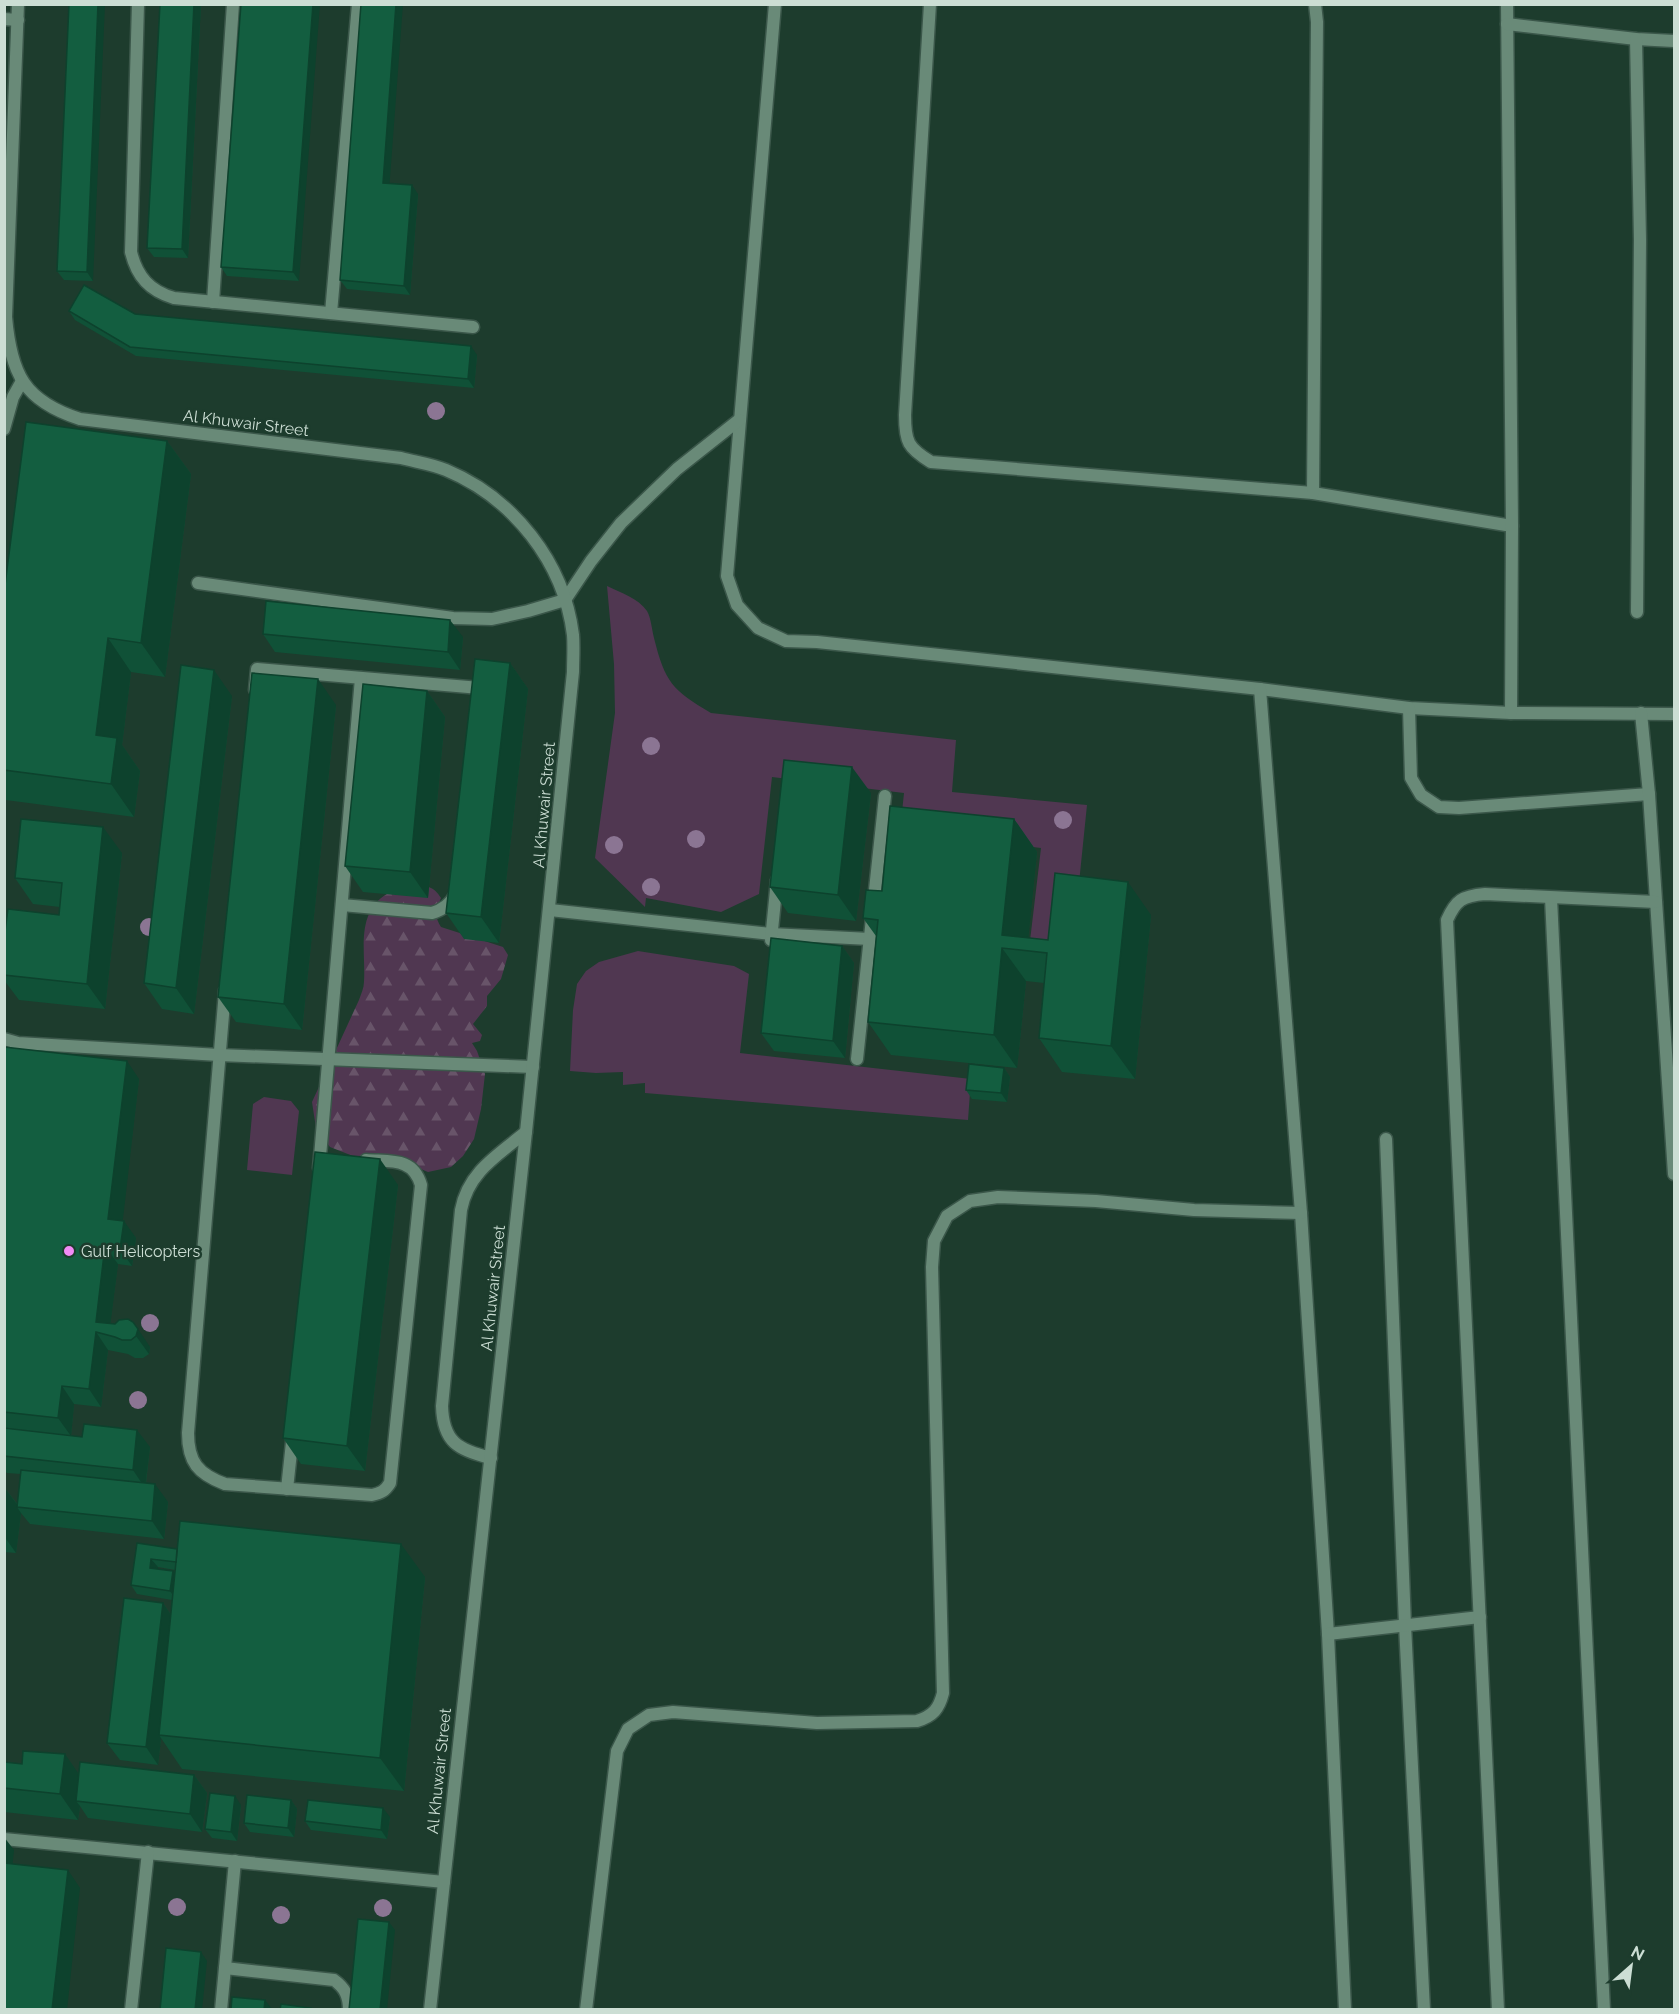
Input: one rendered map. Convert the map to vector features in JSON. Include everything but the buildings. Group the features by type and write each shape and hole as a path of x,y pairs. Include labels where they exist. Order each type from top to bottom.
{"street":[{"name":"Al Khuwair Street","path":"18,4 5,317 11,358 22,381 38,399 57,412 80,419 401,458 445,470 486,491 520,521 547,557 565,600 573,636 573,672 550,910 430,2010"},
{"path":"138,4 131,252 134,265 149,287 174,298 473,327"},
{"path":"213,302 233,4"},
{"path":"331,313 358,4"},
{"path":"775,4 726,576 737,605 758,628 786,641 817,642 1260,689 1409,708 1511,713 1674,714"},
{"path":"930,4 905,415 905,435 914,452 931,462 1313,493 1512,526"},
{"path":"1313,493 1317,34 1315,4"},
{"path":"1507,4 1512,526 1511,713"},
{"path":"4,19 18,20"},
{"path":"1507,24 1636,39 1674,41"},
{"path":"1636,39 1640,240 1637,612"},
{"path":"4,429 13,397 22,381"},
{"path":"198,583 471,619 492,619 565,600 591,561 628,516 677,469 739,420"},
{"path":"254,704 257,669 480,688 477,712"},
{"path":"318,1182 325,1158 329,1058 362,678"},
{"path":"1260,689 1301,1213 1328,1634 1345,2010"},
{"path":"1409,708 1411,778 1421,795 1438,807 1459,808 1649,794"},
{"path":"1641,713 1649,794 1674,1174"},
{"path":"857,1059 885,796"},
{"path":"769,957 778,867"},
{"path":"342,905 432,913 441,910 455,897 459,879"},
{"path":"1498,2010 1447,920 1454,905 1468,896 1485,894 1656,902"},
{"path":"1551,898 1604,2010"},
{"path":"550,910 771,934 870,939"},
{"path":"227,973 188,1433 188,1450 196,1466 209,1478 225,1484 372,1495 380,1494 390,1483 421,1185 418,1175 404,1163 352,1160"},
{"path":"4,1039 18,1043 219,1055 533,1067"},
{"path":"491,1458 467,1452 456,1444 449,1437 442,1420 460,1210 467,1187 482,1168 526,1132"},
{"path":"1386,1139 1405,1625 1424,2010"},
{"path":"586,2010 617,1751 628,1729 649,1715 673,1712 817,1723 917,1721 930,1717 940,1706 943,1693 932,1267 934,1241 947,1216 969,1201 998,1197 1096,1201 1194,1210 1301,1213"},
{"path":"287,1489 294,1418"},
{"path":"1328,1634 1480,1617"},
{"path":"4,1839 444,1882"},
{"path":"131,2010 148,1852"},
{"path":"221,2010 235,1862"},
{"path":"225,1968 334,1980 346,1991 349,2010"}],"green space":[{"path":"607,586 643,606 647,611 662,665 672,683 687,698 711,713 956,740 952,792 1087,805 1070,971 1027,966 1041,848 900,831 904,793 772,777 759,894 721,912 646,898 645,907 595,858 615,713 614,664"},
{"path":"414,884 433,889 441,898 436,913 441,927 503,947 508,955 501,979 487,996 487,1006 473,1024 482,1035 480,1041 472,1043 485,1074 481,1109 474,1139 463,1156 451,1167 428,1172 416,1167 353,1156 330,1147 316,1128 312,1102 363,989 364,934 370,912 387,894"},
{"path":"638,951 734,966 749,974 740,1053 971,1079 968,1120 645,1093 645,1083 623,1085 623,1072 570,1071 573,1010 577,984 586,971 599,962"},
{"path":"264,1097 291,1101 299,1111 292,1175 247,1170 253,1104"}],"place":[{"name":"Gulf Helicopters","path":"69,1251"}]}
